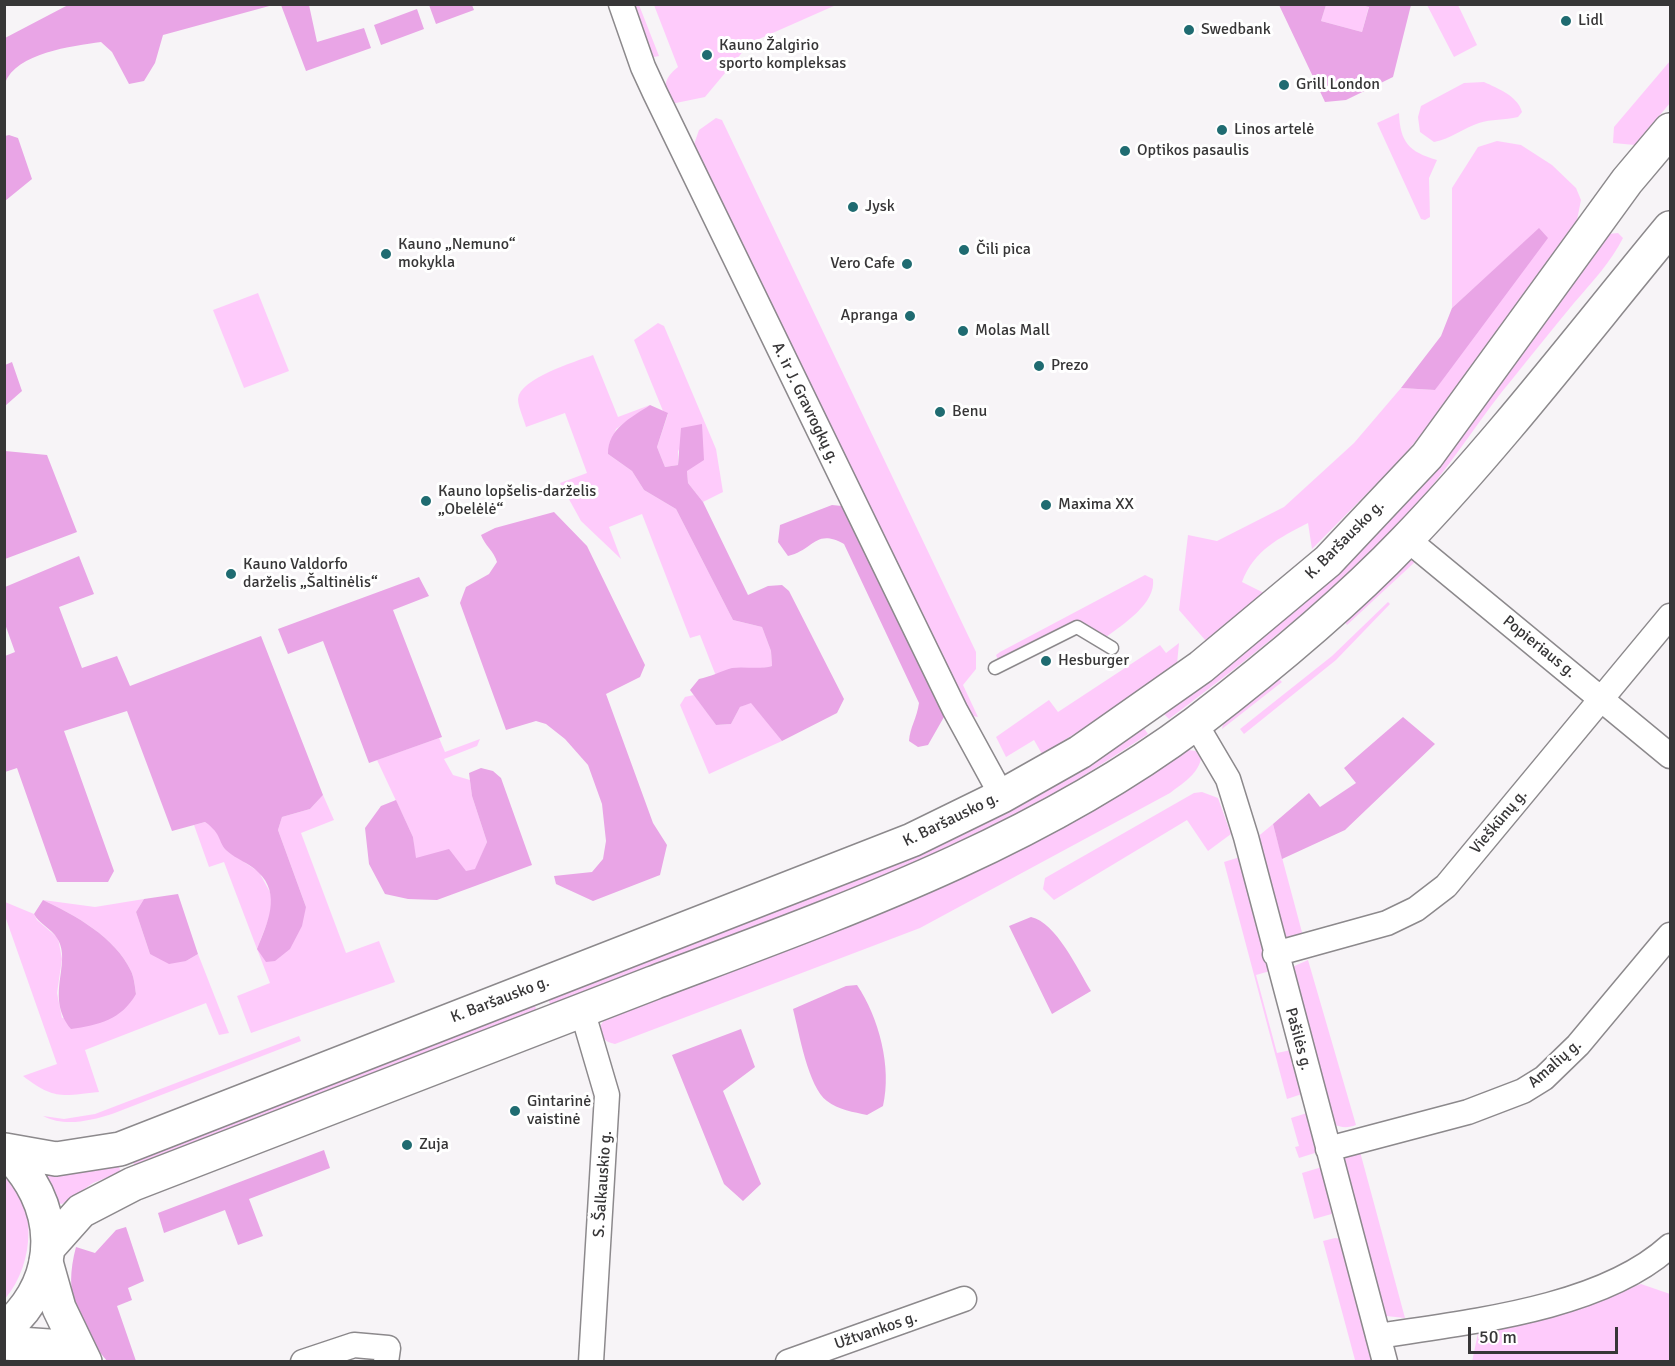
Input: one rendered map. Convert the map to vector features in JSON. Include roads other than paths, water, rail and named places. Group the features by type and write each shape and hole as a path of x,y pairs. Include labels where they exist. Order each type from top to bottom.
{"main road":[{"name":"K. Baršausko g.","path":"5,1150 56,1158 120,1149 912,840 1002,796 1080,752 1202,667 1328,561 1427,456 1622,188 1671,130"},
{"path":"4,1330 30,1302 47,1255 81,1210 133,1184 828,917 964,859 1100,788 1195,723 1310,630 1407,539 1552,372 1671,228"},
{"path":"5,1150 30,1177 38,1194 48,1229 47,1255 59,1308 83,1358"},
{"path":"4,1343 50,1346 83,1358"}],"street":[{"name":"A. ir J. Gravrogkų g.","path":"621,4 643,67 955,710 1002,796"},
{"name":"Popieriaus g.","path":"1407,539 1671,756"},
{"name":"Vieškūnų g.","path":"1275,954 1387,922 1416,909 1446,886 1671,616"},
{"name":"Pašilės g.","path":"1195,723 1228,779 1246,837 1275,954 1385,1362"},
{"name":"Amalių g.","path":"1328,1149 1468,1112 1523,1091 1544,1078 1578,1045 1671,935"},
{"name":"S. Šalkauskio g.","path":"582,1010 604,1078 608,1111 591,1362"},
{"path":"1378,1336 1503,1315 1593,1290 1628,1275 1671,1246"},
{"name":"Užtvankos g.","path":"788,1362 964,1299"},
{"path":"303,1362 354,1345 388,1348 386,1362"}],"lane":[{"path":"995,668 1077,627 1112,648"}],"place":[{"name":"Lidl","path":"1566,21"},
{"name":"Swedbank","path":"1189,30"},
{"name":"Kauno Žalgirio sporto kompleksas","path":"707,55"},
{"name":"Grill London","path":"1284,85"},
{"name":"Linos artelė","path":"1222,130"},
{"name":"Optikos pasaulis","path":"1125,151"},
{"name":"Jysk","path":"853,207"},
{"name":"Čili pica","path":"964,250"},
{"name":"Kauno „Nemuno“ mokykla","path":"386,254"},
{"name":"Vero Cafe","path":"907,264"},
{"name":"Apranga","path":"910,316"},
{"name":"Molas Mall","path":"963,331"},
{"name":"Prezo","path":"1039,366"},
{"name":"Benu","path":"940,412"},
{"name":"Kauno lopšelis-darželis „Obelėlė“","path":"426,501"},
{"name":"Maxima XX","path":"1046,505"},
{"name":"Kauno Valdorfo darželis „Šaltinėlis“","path":"231,574"},
{"name":"Hesburger","path":"1046,661"},
{"name":"Gintarinė vaistinė","path":"515,1111"},
{"name":"Zuja","path":"407,1145"}]}
